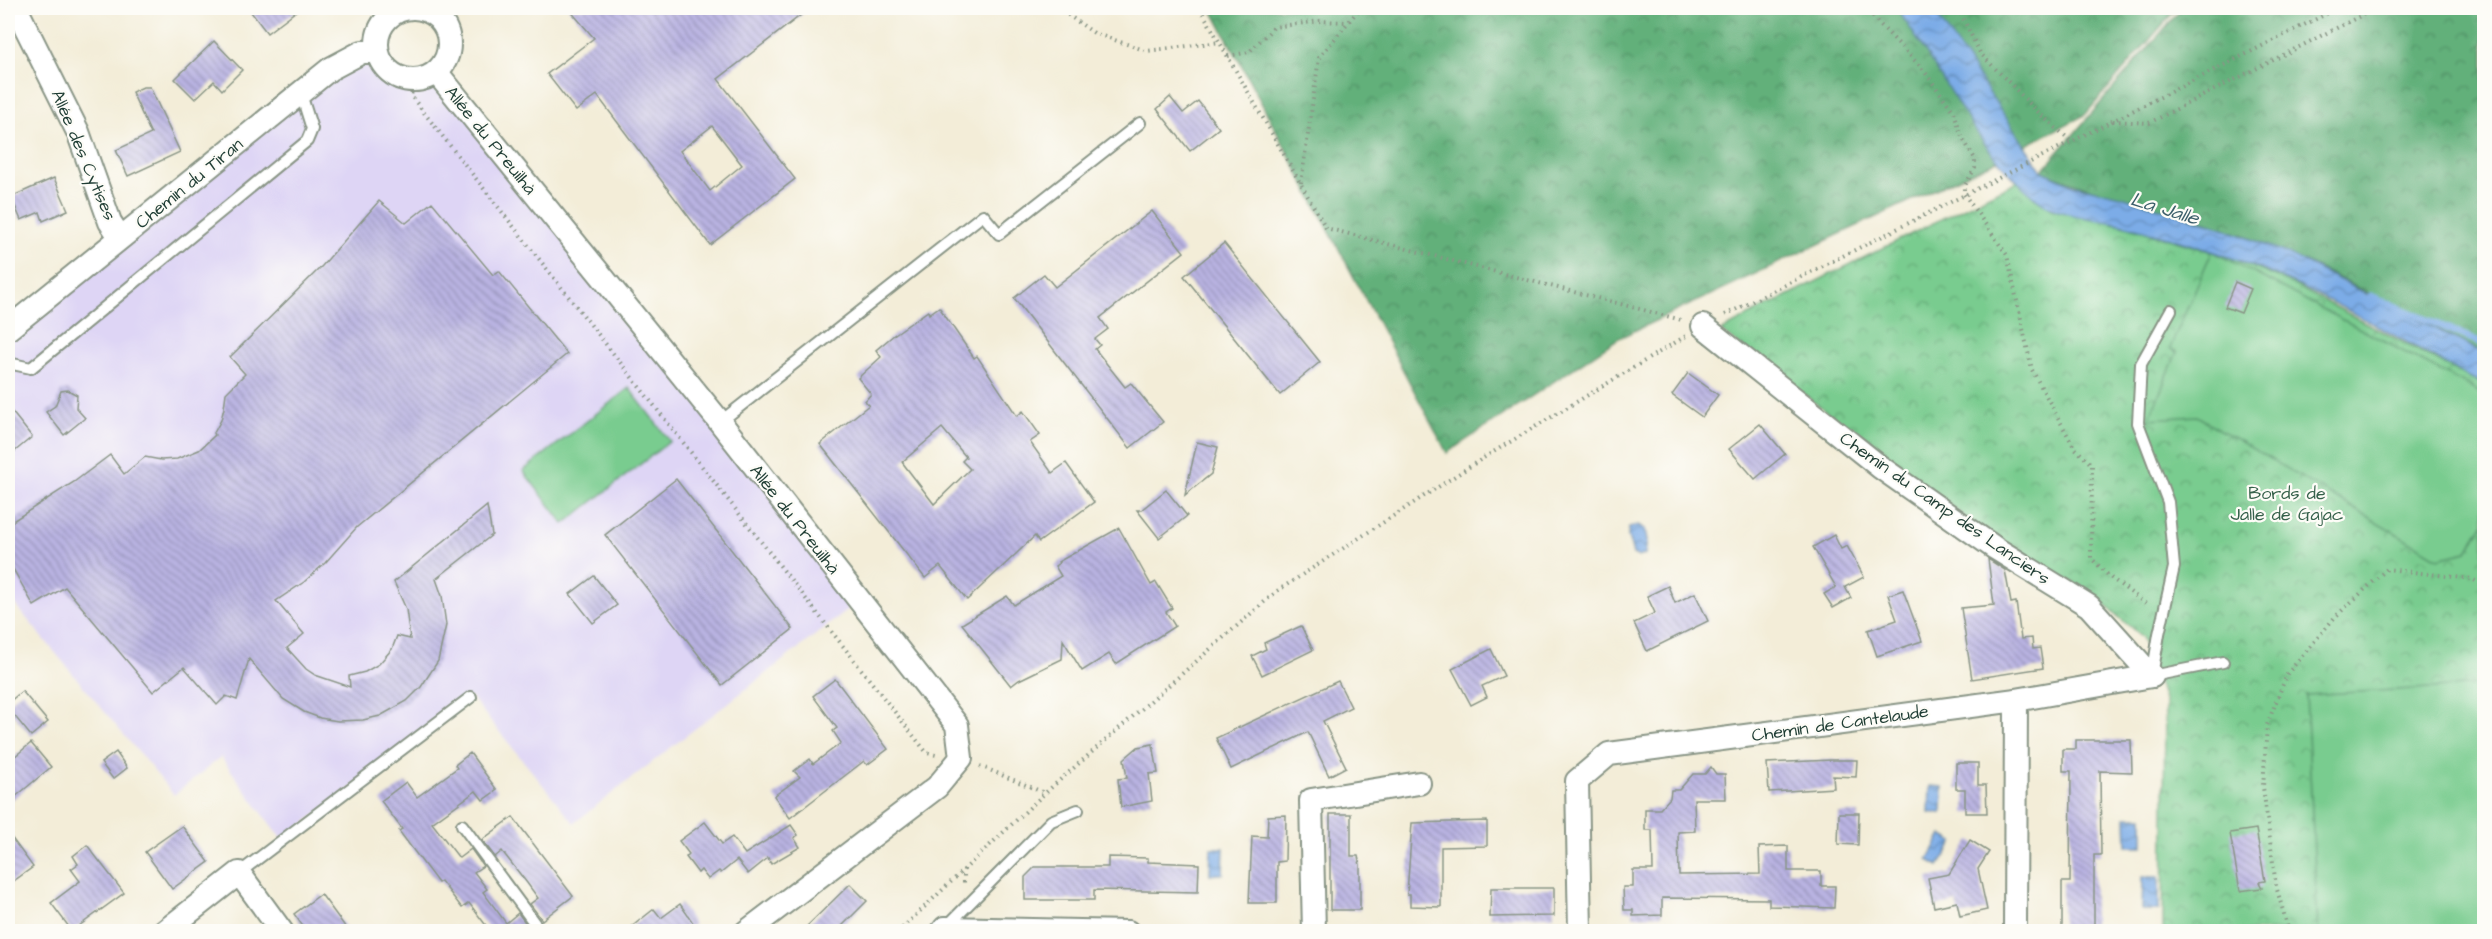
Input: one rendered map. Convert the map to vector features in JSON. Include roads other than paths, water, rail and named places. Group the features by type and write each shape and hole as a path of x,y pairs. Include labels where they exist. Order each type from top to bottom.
{"street":[{"name":"Allée des Cytises","path":"16,8 78,132 110,222 120,237"},
{"path":"408,8 428,9 446,27 449,52 436,73 414,81 393,75 377,52 378,32 390,16 408,8"},
{"name":"Chemin du Tiran","path":"8,329 120,237 344,60 362,52 377,52"},
{"name":"Allée du Preuilhà","path":"436,73 720,422 957,725 961,758 937,787 746,932"},
{"name":"Chemin du Camp des Lanciers","path":"1703,326 1880,467 1995,548 2089,606 2152,676"},
{"name":"Chemin de Cantelaude","path":"1580,932 1576,781 1609,754 2016,700 2152,676"},
{"path":"2015,932 2016,700"},
{"path":"1314,932 1311,800 1419,783"},
{"path":"164,932 239,873 282,932"},
{"path":"944,930 1128,932"}],"lane":[{"path":"8,363 31,368 307,141 312,129 301,94"},
{"path":"720,422 983,215 999,234 1140,123"},
{"path":"2171,309 2140,364 2138,423 2168,502 2174,567 2152,676 2223,662"},
{"path":"239,873 471,697"},
{"path":"944,930 1051,821 1078,810"},
{"path":"462,825 541,932"}],"water":[{"path":"1896,8 1932,8 2042,171 2074,185 2121,196 2220,227 2286,253 2484,353 2484,385 2359,316 2262,270 2177,240 2125,225 2068,214 2047,206 2016,180 1996,158 1961,109"},
{"path":"1638,525 1645,529 1647,541 1645,554 1639,557 1633,554 1628,536 1629,528"},
{"path":"1930,786 1943,787 1942,813 1929,813"},
{"path":"2126,817 2143,817 2143,846 2127,846"},
{"path":"1942,835 1954,842 1939,866 1928,860"},
{"path":"1211,848 1224,848 1223,874 1210,874"},
{"path":"2143,877 2159,877 2159,910 2142,910"}],"waterway":[{"name":"La Jalle","path":"2371,296 2484,344"}],"park label":[{"name":"Bords de Jalle de Gajac","path":"2287,503"}]}
